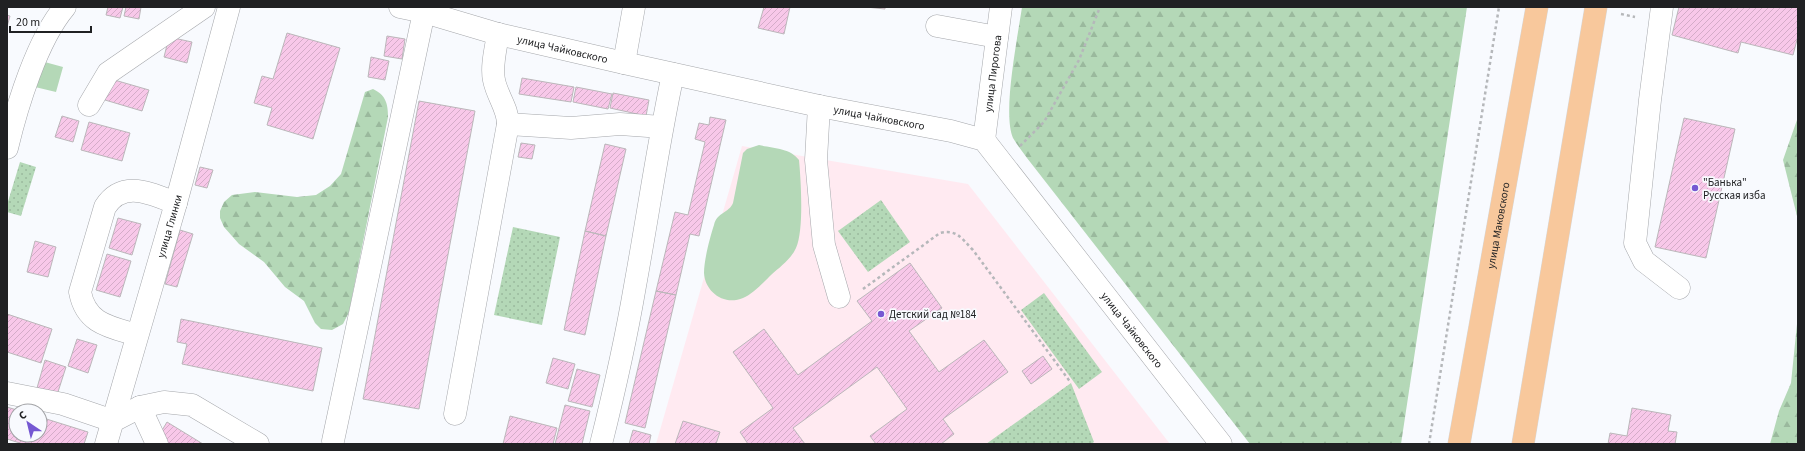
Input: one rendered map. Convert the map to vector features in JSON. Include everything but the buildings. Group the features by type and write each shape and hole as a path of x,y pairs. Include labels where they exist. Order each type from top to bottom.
{"highway":[{"name":"улица Маковского","path":"1459,444 1537,7"},
{"path":"1522,444 1596,7"}],"street":[{"path":"7,148 17,109 29,76 59,14 65,7"},
{"path":"89,105 108,73 204,7"},
{"name":"улица Глинки","path":"106,444 136,335 176,203 229,7"},
{"name":"улица Чайковского","path":"400,7 424,12 498,34 624,63 819,106 951,131 984,140 1221,444"},
{"path":"624,63 634,7"},
{"name":"улица Пирогова","path":"984,140 1001,7"},
{"path":"1662,7 1650,100 1635,243 1644,261 1679,288"},
{"path":"333,441 424,12"},
{"path":"938,26 997,37"},
{"path":"455,414 508,124 508,114 499,100 494,79 498,34"},
{"path":"601,444 614,392 635,287 662,127 673,74"},
{"path":"819,106 816,160 824,245 839,296"},
{"path":"508,124 572,128 620,124 662,127"},
{"path":"136,335 100,323 91,316 82,300 80,292 105,207 110,200 116,196 130,191 141,190 176,203"},
{"path":"7,393 63,404 113,421 140,407 164,402 192,405 258,444"},
{"path":"140,407 157,444"}],"path":[{"path":"1002,163 1044,122 1079,60 1100,7"},
{"path":"1429,444 1499,7"},
{"path":"839,296 845,300 856,294 940,233 949,230 957,234 973,250 1071,383"}],"shaded area":[{"name":"Детский сад №184","path":"742,146 968,184 1170,444 656,444"}],"green space":[{"path":"1022,7 1467,7 1401,444 1250,444 1013,138 1010,126 1009,111 1010,93 1014,55"},
{"path":"41,61 63,67 56,92 35,87"},
{"path":"373,89 381,94 385,100 388,117 349,312 343,324 332,330 321,329 315,323 304,301 285,287 264,262 239,244 224,227 220,218 220,211 224,202 232,195 255,192 297,197 316,195 330,186 341,174 365,92"},
{"path":"1798,117 1798,220 1783,160"},
{"path":"759,145 786,151 796,156 799,160 801,218 799,240 794,252 782,266 751,294 736,300 723,299 712,291 705,280 704,268 706,255 718,217 729,209 733,203 743,153 747,149"},
{"path":"20,162 36,167 21,216 7,212 7,205"},
{"path":"881,200 910,242 868,272 838,231"},
{"path":"513,227 560,237 542,325 494,315"},
{"path":"1044,293 1102,372 1079,389 1021,310"},
{"path":"1798,314 1798,444 1770,444 1779,411 1791,383"},
{"path":"1071,383 1094,442 1091,444 986,444"}],"place":[{"name":"\"Банька\" Русская изба","path":"1695,188"},
{"name":"Детский сад №184","path":"881,314"}]}
